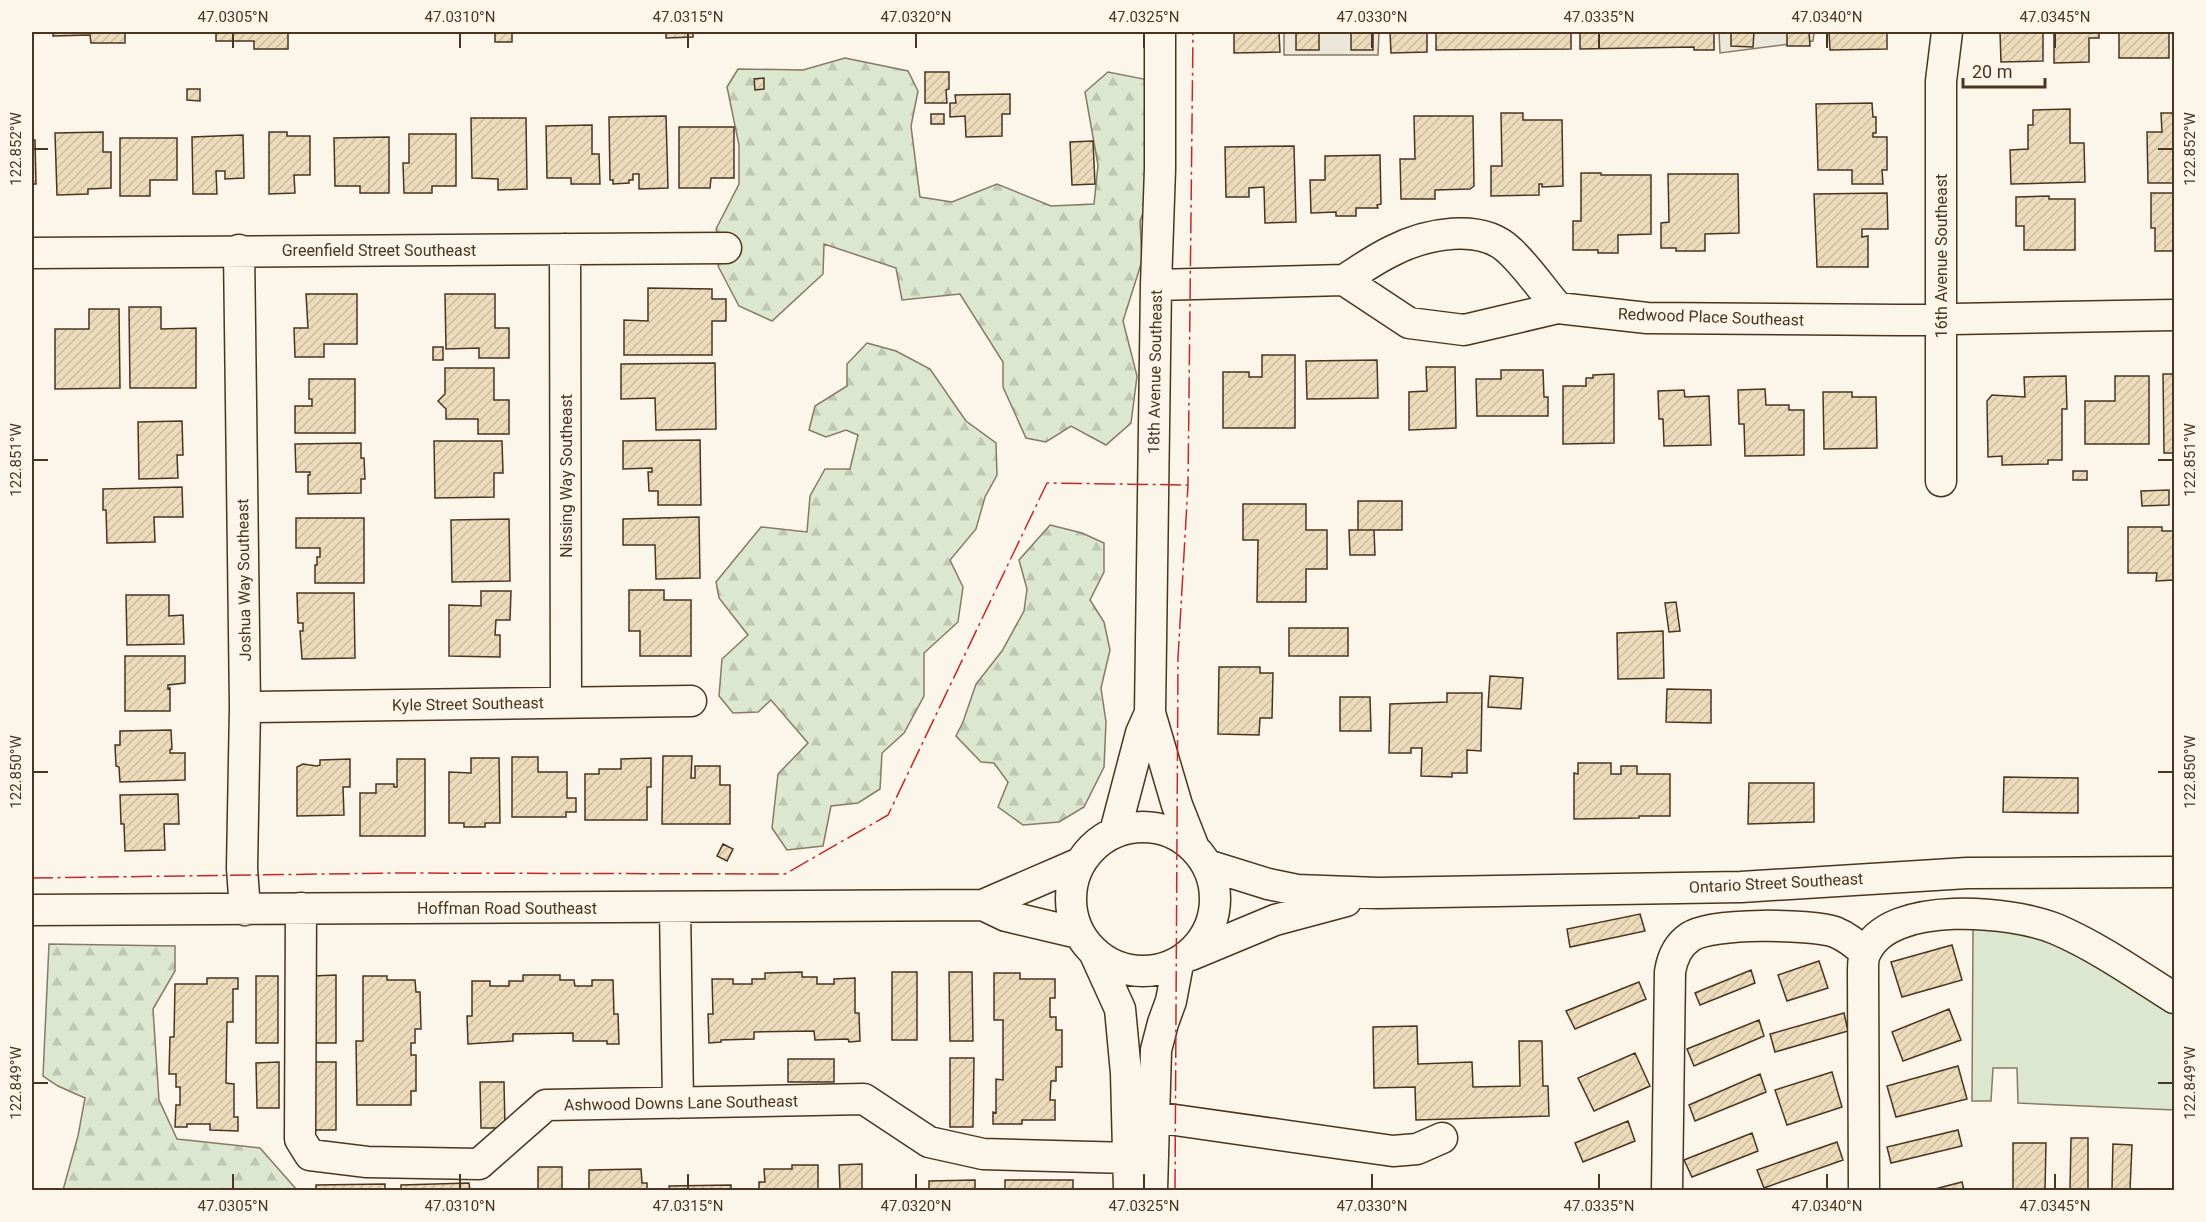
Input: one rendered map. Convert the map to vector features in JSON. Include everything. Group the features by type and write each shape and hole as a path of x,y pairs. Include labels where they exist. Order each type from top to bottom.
{"street":[{"name":"18th Avenue Southeast","path":"1160,32 1160,169 1156,285 1150,713 1177,805 1201,857"},
{"name":"16th Avenue Southeast","path":"1941,481 1941,81 1947,32"},
{"path":"1156,285 1344,280 1392,251 1424,238 1459,234 1485,235 1509,249 1558,308"},
{"name":"Greenfield Street Southeast","path":"32,253 726,248"},
{"name":"Nissing Way Southeast","path":"565,249 566,702"},
{"name":"Joshua Way Southeast","path":"239,250 245,707 242,868 245,910"},
{"name":"Redwood Place Southeast","path":"1344,280 1409,323 1464,330 1558,308 1647,318 1941,320 2175,315"},
{"name":"Kyle Street Southeast","path":"245,707 691,701"},
{"name":"18th Avenue Southeast","path":"1115,832 1141,733 1150,713"},
{"path":"1086,944 1113,966 1135,972 1157,971 1183,960 1207,934 1215,899 1201,857 1178,836 1158,828 1141,826 1115,832 1095,845 1080,863 1071,886 1071,910 1086,944 1120,1009 1126,1073 1130,1191"},
{"name":"Ontario Street Southeast","path":"1201,857 1268,884 1297,890 1378,892 1741,887 1967,873 2175,872"},
{"name":"Hoffman Road Southeast","path":"32,910 983,905 1080,863"},
{"name":"Ontario Street Southeast","path":"1183,960 1275,920 1378,892"},
{"name":"Hoffman Road Southeast","path":"983,905 1006,916 1086,944"},
{"path":"675,907 678,1103"},
{"name":"Ashwood Downs Lane Southeast","path":"301,908 300,1139 310,1155 367,1162 479,1164 546,1105 864,1099 929,1142 983,1154 1130,1158"},
{"path":"1864,1191 1863,970 1865,953 1873,940 1891,927 1924,917 1964,914 2008,916 2054,928 2076,938 2175,998"},
{"path":"1667,1191 1670,972 1672,958 1681,945 1690,937 1704,931 1728,928 1800,927 1836,933 1856,944 1865,953"},
{"path":"1152,1191 1156,1050 1162,1023 1183,960"},
{"path":"1154,1117 1393,1151 1417,1149 1442,1138"}],"green space":[{"path":"845,58 908,71 918,91 911,126 920,197 952,202 997,184 1051,206 1094,204 1098,165 1085,92 1108,72 1159,82 1160,169 1140,221 1142,261 1123,321 1137,376 1131,423 1106,445 1071,426 1046,442 1026,438 1003,387 1003,362 960,294 902,300 896,268 824,244 823,274 772,321 739,306 718,266 723,255 716,229 739,184 739,145 727,87 738,69 803,70"},
{"path":"867,343 896,351 930,369 966,421 996,443 997,475 985,497 976,529 950,560 963,587 958,622 924,653 924,696 904,733 882,753 880,789 858,803 831,806 823,846 787,850 772,828 778,774 808,743 771,700 758,712 733,713 719,696 722,659 748,635 719,598 716,582 761,527 807,532 810,496 825,469 850,469 858,435 846,430 826,437 809,430 815,406 847,386 847,364"},
{"path":"1050,525 1082,533 1104,543 1104,572 1090,600 1104,622 1110,650 1101,688 1106,722 1104,767 1084,807 1059,822 1023,825 998,807 1008,782 994,763 981,762 956,736 976,684 1002,651 1024,611 1027,589 1019,560"},
{"path":"1973,928 2000,928 2066,940 2174,1013 2174,1110 2018,1103 2017,1068 1993,1068 1991,1101 1972,1101"},
{"path":"49,944 175,946 175,971 153,1009 159,1100 177,1139 260,1148 297,1190 63,1190 78,1136 85,1098 58,1086 43,1076"}],"shaded area":[{"path":"1284,32 1379,32 1378,55 1284,55"},
{"path":"1719,32 1814,32 1813,41 1720,53"}],"building":[{"path":"53,32 125,32 125,43 91,43 90,35 53,36"},
{"path":"216,32 288,32 288,49 254,49 254,41 216,41"},
{"path":"495,32 542,33 512,33 512,42 495,42"},
{"path":"666,32 693,32 693,37 666,38"},
{"path":"1234,32 1279,32 1280,52 1234,53"},
{"path":"1296,32 1319,32 1319,50 1296,50"},
{"path":"1351,32 1373,32 1373,50 1351,50"},
{"path":"1390,32 1427,32 1427,52 1391,53"},
{"path":"1436,32 1571,32 1571,49 1436,50"},
{"path":"1580,32 1714,32 1714,50 1694,50 1694,47 1580,49"},
{"path":"1731,32 1754,32 1753,47 1731,46"},
{"path":"1787,32 1809,32 1810,46 1787,46"},
{"path":"1829,32 1887,32 1887,49 1830,50"},
{"path":"2000,32 2043,32 2043,61 2001,62"},
{"path":"2054,32 2099,32 2099,38 2089,38 2089,62 2054,63"},
{"path":"2119,32 2169,32 2169,58 2119,58"},
{"path":"925,72 949,72 949,89 946,90 947,103 925,103"},
{"path":"764,78 764,89 755,90 754,79"},
{"path":"187,89 200,89 200,101 187,100"},
{"path":"1010,94 1010,114 1002,114 1002,136 966,137 965,116 950,117 950,103 956,103 955,95"},
{"path":"1872,103 1873,117 1876,117 1876,133 1873,133 1873,137 1887,137 1887,170 1882,170 1883,184 1852,184 1852,170 1818,170 1816,104"},
{"path":"2070,109 2070,143 2084,143 2085,182 2011,184 2010,150 2028,149 2028,125 2033,125 2033,110"},
{"path":"1501,113 1523,113 1523,120 1562,120 1563,186 1542,187 1542,184 1539,184 1539,195 1491,196 1491,166 1502,166"},
{"path":"2161,113 2174,113 2174,183 2148,183 2147,132 2162,132"},
{"path":"931,114 944,114 944,124 931,124"},
{"path":"666,116 668,188 639,189 639,174 633,174 633,180 629,180 629,183 613,184 613,180 610,180 609,117"},
{"path":"1414,116 1473,116 1474,186 1470,189 1435,190 1435,199 1401,199 1400,159 1415,159"},
{"path":"471,118 526,118 527,189 498,190 498,179 472,178"},
{"path":"592,125 592,154 599,154 600,184 571,184 571,178 547,178 546,126"},
{"path":"679,127 734,127 734,178 711,178 710,188 679,188"},
{"path":"103,132 103,152 111,152 111,188 88,189 88,194 57,195 55,133"},
{"path":"269,132 287,132 287,136 310,136 310,175 294,175 295,193 269,194"},
{"path":"409,134 456,134 456,186 432,186 432,193 404,193 403,163 409,163"},
{"path":"243,135 244,178 225,179 225,171 216,171 217,194 193,194 192,137"},
{"path":"389,137 389,193 360,193 360,186 335,186 334,138"},
{"path":"120,138 177,138 177,180 150,180 150,196 120,196"},
{"path":"32,140 35,140 36,184 32,184"},
{"path":"1093,141 1095,184 1072,185 1070,142"},
{"path":"1294,146 1296,222 1265,223 1264,187 1249,188 1249,197 1226,197 1225,147"},
{"path":"1380,155 1381,204 1377,205 1378,208 1356,208 1356,216 1336,216 1336,212 1311,213 1310,180 1325,180 1325,156"},
{"path":"1581,173 1651,175 1651,234 1618,235 1618,253 1573,250 1573,221 1581,221"},
{"path":"1668,174 1738,174 1739,233 1705,234 1705,251 1676,251 1676,248 1661,248 1661,223 1669,222"},
{"path":"1887,193 1888,229 1862,229 1862,237 1868,236 1868,267 1817,267 1814,194"},
{"path":"2151,193 2174,193 2174,251 2155,251 2155,228 2151,228"},
{"path":"2049,196 2049,199 2075,199 2075,250 2024,250 2024,226 2016,226 2016,197"},
{"path":"648,288 712,289 712,299 726,299 726,321 712,321 712,355 624,355 624,320 648,321"},
{"path":"306,294 357,294 357,344 324,344 324,357 295,357 294,328 308,328"},
{"path":"445,294 495,294 495,328 509,328 509,358 479,358 479,348 446,349"},
{"path":"129,307 161,307 161,329 196,328 196,388 130,388"},
{"path":"89,309 119,309 120,388 55,389 55,329 89,329"},
{"path":"433,347 443,347 443,360 433,360"},
{"path":"1262,355 1295,355 1295,428 1223,428 1223,372 1249,372 1249,377 1262,377"},
{"path":"1377,360 1378,398 1307,399 1306,361"},
{"path":"715,363 716,429 656,430 655,398 621,399 621,364"},
{"path":"1426,367 1455,367 1456,428 1409,430 1409,392 1427,391"},
{"path":"445,368 494,368 494,400 509,400 509,434 478,434 478,419 446,419 446,409 438,401 445,394"},
{"path":"1501,370 1543,370 1544,397 1548,397 1548,416 1477,416 1476,379 1501,379"},
{"path":"1614,374 1614,443 1563,444 1563,386 1586,386 1586,378 1593,378 1593,375"},
{"path":"2163,374 2174,374 2174,453 2164,453"},
{"path":"2066,376 2067,409 2062,409 2062,460 2048,460 2048,464 2002,465 2002,456 1988,457 1987,401 1992,395 2025,397 2024,377"},
{"path":"2115,376 2149,376 2149,444 2085,444 2085,401 2115,401"},
{"path":"309,379 355,379 355,433 295,433 295,406 312,406 312,399 309,399"},
{"path":"1765,389 1766,405 1789,405 1789,410 1804,410 1804,455 1745,456 1744,424 1739,424 1738,390"},
{"path":"1684,390 1685,397 1709,396 1711,445 1664,446 1663,419 1659,419 1658,391"},
{"path":"1823,392 1852,392 1852,397 1876,397 1877,448 1824,449"},
{"path":"182,421 183,455 177,455 178,478 139,479 138,422"},
{"path":"700,440 701,505 658,505 658,491 649,491 648,472 652,472 652,468 623,469 623,441"},
{"path":"434,441 502,441 503,473 494,473 494,497 435,498"},
{"path":"361,443 365,479 361,479 361,493 308,494 310,472 296,472 295,444"},
{"path":"2073,471 2087,471 2087,480 2073,480"},
{"path":"182,487 183,517 154,517 155,542 107,543 103,489"},
{"path":"2169,490 2169,505 2142,506 2141,491"},
{"path":"1358,501 1402,501 1402,530 1358,530"},
{"path":"1243,504 1306,504 1306,530 1327,530 1327,569 1306,569 1306,602 1257,602 1258,540 1243,540"},
{"path":"699,517 700,578 656,579 655,545 623,545 623,519"},
{"path":"296,518 364,518 364,583 315,583 315,565 317,565 317,557 320,557 320,548 296,548"},
{"path":"509,519 510,581 452,582 451,520"},
{"path":"2128,527 2162,527 2162,531 2174,531 2174,580 2156,581 2157,573 2128,573"},
{"path":"1349,530 1374,530 1375,555 1350,555"},
{"path":"629,590 664,590 664,600 691,600 691,656 640,656 640,631 629,631"},
{"path":"481,591 511,591 510,620 496,620 495,635 500,635 500,657 449,656 449,605 481,606"},
{"path":"297,593 354,593 355,658 302,659 300,631 303,631 303,623 298,623"},
{"path":"126,595 169,595 169,616 183,615 184,644 127,645"},
{"path":"1676,602 1680,631 1669,632 1665,603"},
{"path":"1289,628 1348,628 1348,656 1289,656"},
{"path":"1663,631 1664,678 1618,679 1617,633"},
{"path":"125,656 185,656 185,683 168,685 170,711 125,711"},
{"path":"1219,667 1260,667 1260,673 1273,673 1272,718 1260,718 1259,735 1218,734"},
{"path":"1490,676 1523,678 1521,709 1488,707"},
{"path":"1667,689 1711,690 1711,723 1666,722"},
{"path":"1447,693 1482,693 1481,751 1467,750 1467,773 1452,773 1452,777 1421,776 1422,748 1411,748 1411,753 1389,753 1390,704 1447,702"},
{"path":"1340,697 1370,697 1371,731 1340,731"},
{"path":"171,730 172,749 170,753 185,753 185,780 120,782 119,767 116,766 115,745 120,745 120,731"},
{"path":"663,756 692,756 691,778 695,778 695,766 720,766 720,785 730,785 730,824 662,824"},
{"path":"512,757 538,757 538,772 567,772 567,798 576,798 576,812 566,812 566,817 512,817"},
{"path":"471,758 499,758 500,823 485,823 485,827 464,827 464,823 449,823 449,772 471,773"},
{"path":"651,758 651,787 647,787 647,820 585,820 585,774 599,774 599,769 621,769 621,759"},
{"path":"350,759 350,787 343,787 344,815 297,816 297,767 303,764 317,766 320,765 320,760"},
{"path":"397,759 425,759 425,836 360,836 360,793 376,793 376,784 394,784 394,787 397,787"},
{"path":"1578,763 1611,763 1611,774 1621,774 1621,766 1637,766 1637,774 1670,774 1670,816 1574,819 1574,773 1578,774"},
{"path":"2004,777 2078,778 2078,813 2003,812"},
{"path":"1749,783 1814,783 1814,822 1748,824"},
{"path":"178,794 179,824 164,824 165,850 125,851 120,795"},
{"path":"723,844 733,849 727,861 717,856"},
{"path":"1640,914 1645,931 1570,947 1567,929"},
{"path":"1952,945 1962,980 1902,997 1891,962"},
{"path":"1819,961 1828,988 1787,1001 1778,975"},
{"path":"1751,970 1755,983 1700,1005 1695,993"},
{"path":"802,972 802,977 817,977 817,984 834,984 834,979 855,978 855,1013 859,1013 860,1041 815,1040 814,1031 754,1032 754,1039 721,1040 721,1042 709,1043 708,1014 713,1014 712,979 733,979 733,984 752,984 752,979 765,979 765,973"},
{"path":"892,972 917,972 917,1040 892,1040"},
{"path":"949,972 972,972 973,1041 950,1041"},
{"path":"994,973 1020,973 1020,979 1055,979 1055,998 1050,998 1050,1017 1056,1017 1056,1030 1062,1030 1062,1067 1056,1067 1056,1081 1051,1081 1050,1100 1055,1100 1055,1120 1022,1120 1022,1124 993,1124 993,1112 996,1113 996,1079 1003,1080 1003,1020 994,1020"},
{"path":"336,975 336,1043 313,1043 312,976"},
{"path":"523,975 560,975 560,980 574,980 575,986 592,986 592,980 613,980 614,1014 618,1014 619,1044 607,1044 607,1041 573,1041 573,1033 513,1034 513,1041 468,1044 467,1016 472,1016 472,981 490,981 490,986 509,986 509,981 523,981"},
{"path":"256,976 278,976 278,1043 256,1043"},
{"path":"363,976 387,976 387,980 415,980 416,992 420,992 421,1029 415,1029 415,1043 411,1043 411,1055 416,1055 416,1091 411,1091 411,1105 357,1105 356,1041 363,1041"},
{"path":"207,978 238,978 238,989 233,989 233,1022 227,1022 226,1083 234,1084 234,1117 238,1117 238,1131 210,1130 210,1124 187,1124 187,1127 175,1127 176,1105 180,1105 180,1087 176,1087 176,1074 169,1074 170,1037 174,1037 175,984 207,984"},
{"path":"1639,982 1646,999 1575,1029 1566,1011"},
{"path":"1949,1009 1961,1040 1903,1061 1892,1032"},
{"path":"1844,1013 1848,1031 1775,1052 1770,1034"},
{"path":"1759,1020 1764,1036 1694,1066 1687,1049"},
{"path":"1417,1026 1418,1064 1472,1062 1473,1087 1520,1086 1519,1041 1542,1041 1543,1086 1548,1086 1549,1116 1416,1120 1415,1087 1374,1088 1373,1027"},
{"path":"1635,1053 1650,1086 1594,1111 1578,1078"},
{"path":"950,1058 974,1058 973,1127 950,1127"},
{"path":"788,1059 834,1059 834,1082 788,1082"},
{"path":"279,1062 279,1108 257,1108 256,1063"},
{"path":"313,1062 336,1062 336,1130 313,1130"},
{"path":"1958,1066 1967,1099 1896,1117 1887,1086"},
{"path":"1832,1072 1842,1107 1787,1125 1775,1090"},
{"path":"1760,1074 1766,1092 1695,1121 1689,1105"},
{"path":"480,1082 504,1082 505,1128 481,1128"},
{"path":"1628,1121 1635,1141 1583,1162 1575,1143"},
{"path":"1958,1130 1962,1146 1891,1163 1887,1147"},
{"path":"1752,1133 1758,1151 1692,1177 1684,1160"},
{"path":"2071,1138 2088,1138 2088,1190 2070,1190"},
{"path":"1837,1142 1843,1160 1764,1188 1757,1170"},
{"path":"2013,1143 2046,1143 2045,1190 2013,1190"},
{"path":"2113,1144 2132,1145 2130,1190 2112,1190"},
{"path":"862,1164 862,1190 840,1190 839,1165"},
{"path":"792,1165 818,1165 818,1190 759,1190 759,1182 765,1182 764,1169 792,1169"},
{"path":"538,1167 562,1167 562,1190 538,1190"},
{"path":"641,1169 642,1183 647,1183 647,1190 589,1190 589,1170"},
{"path":"975,1180 975,1190 929,1190 929,1181"},
{"path":"1005,1180 1073,1180 1073,1190 1005,1190"},
{"path":"1962,1182 1964,1190 1931,1190"},
{"path":"469,1183 470,1190 401,1190 401,1185"},
{"path":"385,1184 385,1190 316,1190 316,1185"},
{"path":"731,1185 731,1190 670,1190 669,1186"}],"power":[{"path":"1175,1190 1178,658 1188,485 1193,32"},
{"path":"32,878 399,873 785,874 888,815 1047,483 1188,485"}]}
